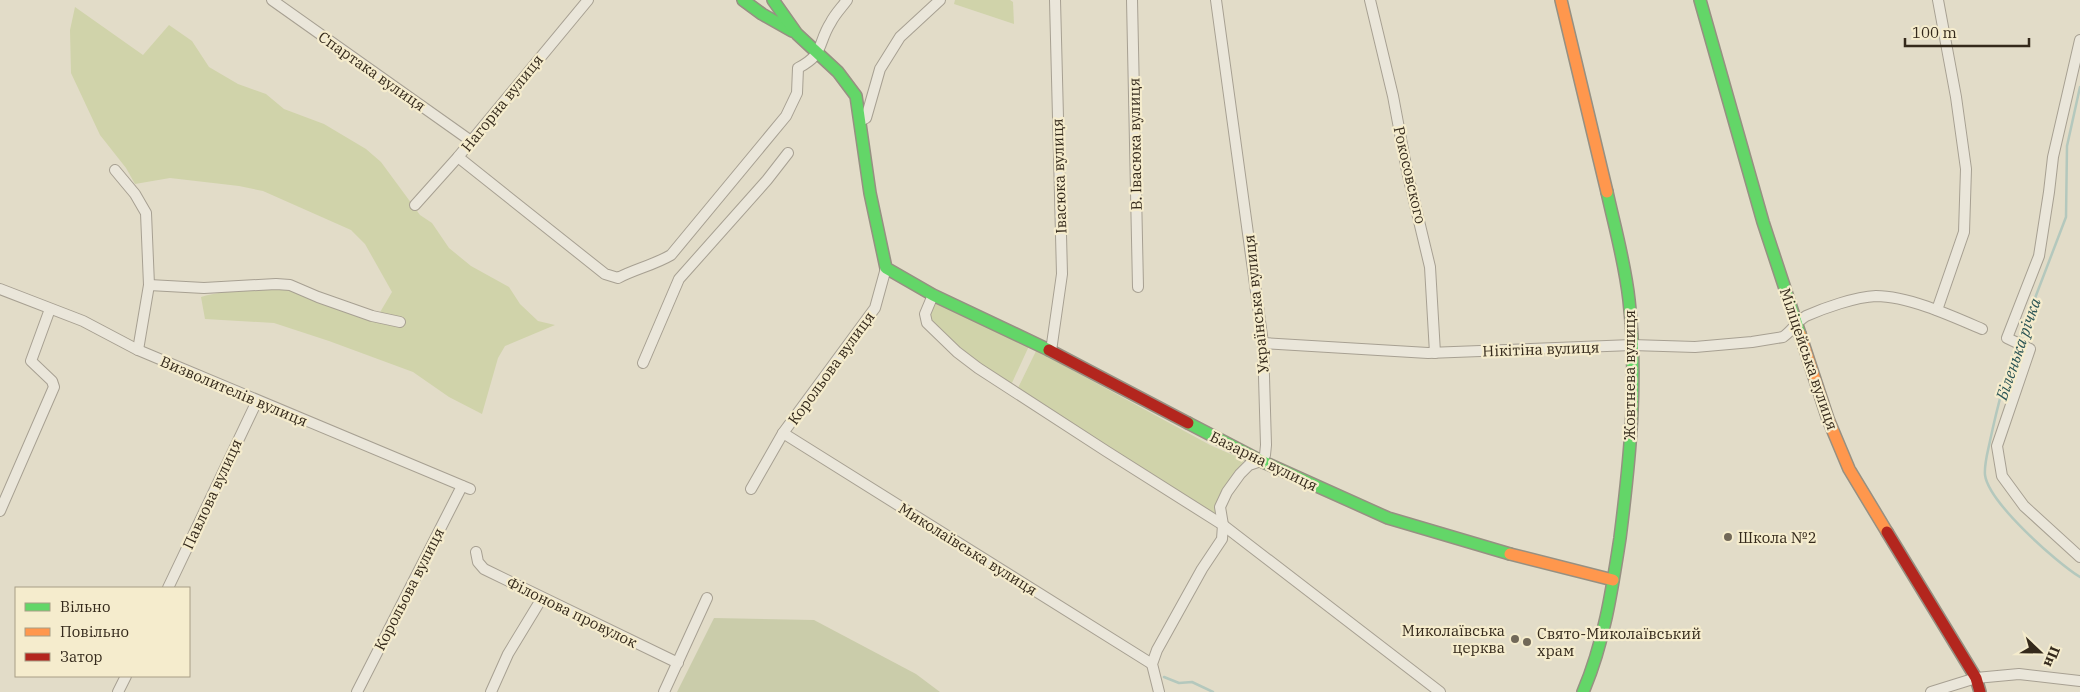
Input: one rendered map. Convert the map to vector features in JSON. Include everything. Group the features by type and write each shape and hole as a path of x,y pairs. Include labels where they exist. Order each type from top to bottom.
{"main road":[{"path":"743,0 762,14 797,34"},
{"path":"772,0 797,34"},
{"name":"Жовтнева вулиця","path":"1561,0 1587,104 1626,278 1632,345 1631,422 1626,493 1613,580 1599,646 1594,667 1583,692"},
{"name":"Міліцейська вулиця","path":"1700,0 1763,222 1828,419 1849,468 1976,678 1980,692"},
{"name":"Корольова вулиця","path":"797,34 838,72 856,96 870,194 886,268"},
{"name":"Базарна вулиця","path":"886,268 933,295 1051,351 1261,461 1388,518 1520,557 1613,580"}],"street":[{"name":"Спартака вулиця","path":"272,0 471,141"},
{"name":"Нагорна вулиця","path":"415,205 458,157 588,0"},
{"path":"458,157 605,274 618,278 634,270 656,264 671,255 786,116 797,93 798,68 810,61 818,53 830,23 847,0"},
{"path":"860,121 866,118 880,69 900,37 940,0"},
{"name":"Івасюка вулиця","path":"1051,351 1062,274 1055,0"},
{"name":"В. Івасюка вулиця","path":"1132,0 1138,287"},
{"name":"Українська вулиця","path":"1216,0 1263,344 1266,445 1261,461"},
{"name":"Рокосовского","path":"1370,0 1430,267 1435,353"},
{"path":"1936,310 1964,232 1966,169 1956,97 1938,0"},
{"path":"2080,40 2052,157 2050,192 2039,256 2007,338 2030,349 1996,446 2002,476 2024,506 2080,557"},
{"path":"643,363 679,279 767,180 788,153"},
{"path":"115,170 135,194 146,213 149,285 138,350"},
{"name":"Корольова вулиця","path":"751,489 783,433 875,308 886,268"},
{"path":"149,285 204,288 290,285 372,316 400,322"},
{"name":"Визволителів вулиця","path":"0,290 83,321 138,350 466,488"},
{"path":"933,295 925,314 927,323 957,352 978,368 1223,525 1440,692"},
{"name":"Нікітіна вулиця","path":"1263,344 1435,353 1632,345 1695,347 1752,342 1783,336 1803,317 1864,298 1877,296 1936,310 1982,329"},
{"path":"0,512 54,387 52,381 31,361 50,309"},
{"name":"Павлова вулиця","path":"168,587 257,401"},
{"name":"Миколаївська вулиця","path":"783,433 1152,664"},
{"path":"1159,692 1152,664 1157,650 1202,569 1222,539 1223,525 1220,508 1227,492 1249,465 1261,461"},
{"name":"Корольова вулиця","path":"357,692 466,488"},
{"name":"Філонова провулок","path":"476,552 478,562 484,569 678,663"},
{"path":"490,692 508,654 542,598"},
{"path":"664,692 706,598"},
{"path":"1930,692 1976,678 2019,674 2080,681"},
{"path":"118,692 126,677"}],"green space":[{"path":"955,0 1010,0 1013,2 1014,24 954,4"},
{"path":"75,7 143,55 169,25 192,41 209,67 238,84 266,94 284,109 324,124 366,149 381,162 420,215 432,223 449,248 471,266 509,287 520,304 538,321 555,325 505,346 498,358 482,414 449,397 413,372 329,341 274,323 205,319 201,297 233,291 290,289 379,314 392,292 365,244 351,230 263,191 239,186 170,178 135,184 126,168 100,135 71,73 70,30"},
{"path":"935,301 1029,346 1011,385 988,371 929,321 929,312"},
{"path":"1037,349 1210,445 1244,460 1216,517 1018,388"},
{"path":"714,618 814,620 916,674 940,692 677,692"}],"waterway":[{"name":"Біленька річка","path":"2019,340 2066,217 2067,146 2080,87"},
{"name":"Біленька річка","path":"2017,345 1998,404 1986,458 1985,475 1989,487 2010,516 2040,546 2080,577"},
{"path":"1164,677 1179,683 1192,682 1213,692"}],"traffic: fast":[{"path":"743,0 762,14 792,31"},
{"path":"773,0 797,34 838,72 856,96 870,193 886,268 933,295 1049,350"},
{"path":"1700,0 1763,222 1800,334"},
{"path":"1583,692 1597,655 1614,577 1624,508 1632,419 1633,359 1629,300 1607,192"},
{"path":"1188,423 1261,461 1388,518 1510,554"}],"traffic: slow":[{"path":"1561,0 1607,192"},
{"path":"1800,334 1828,419 1849,469 1887,532"},
{"path":"1510,554 1613,580"}],"traffic: jam":[{"path":"1049,350 1188,423"},
{"path":"1887,532 1976,678 1980,692"}],"place":[{"name":"Школа №2","path":"1728,537"},
{"name":"Миколаївська церква","path":"1515,639"},
{"name":"Свято-Миколаївський храм","path":"1527,642"}]}
